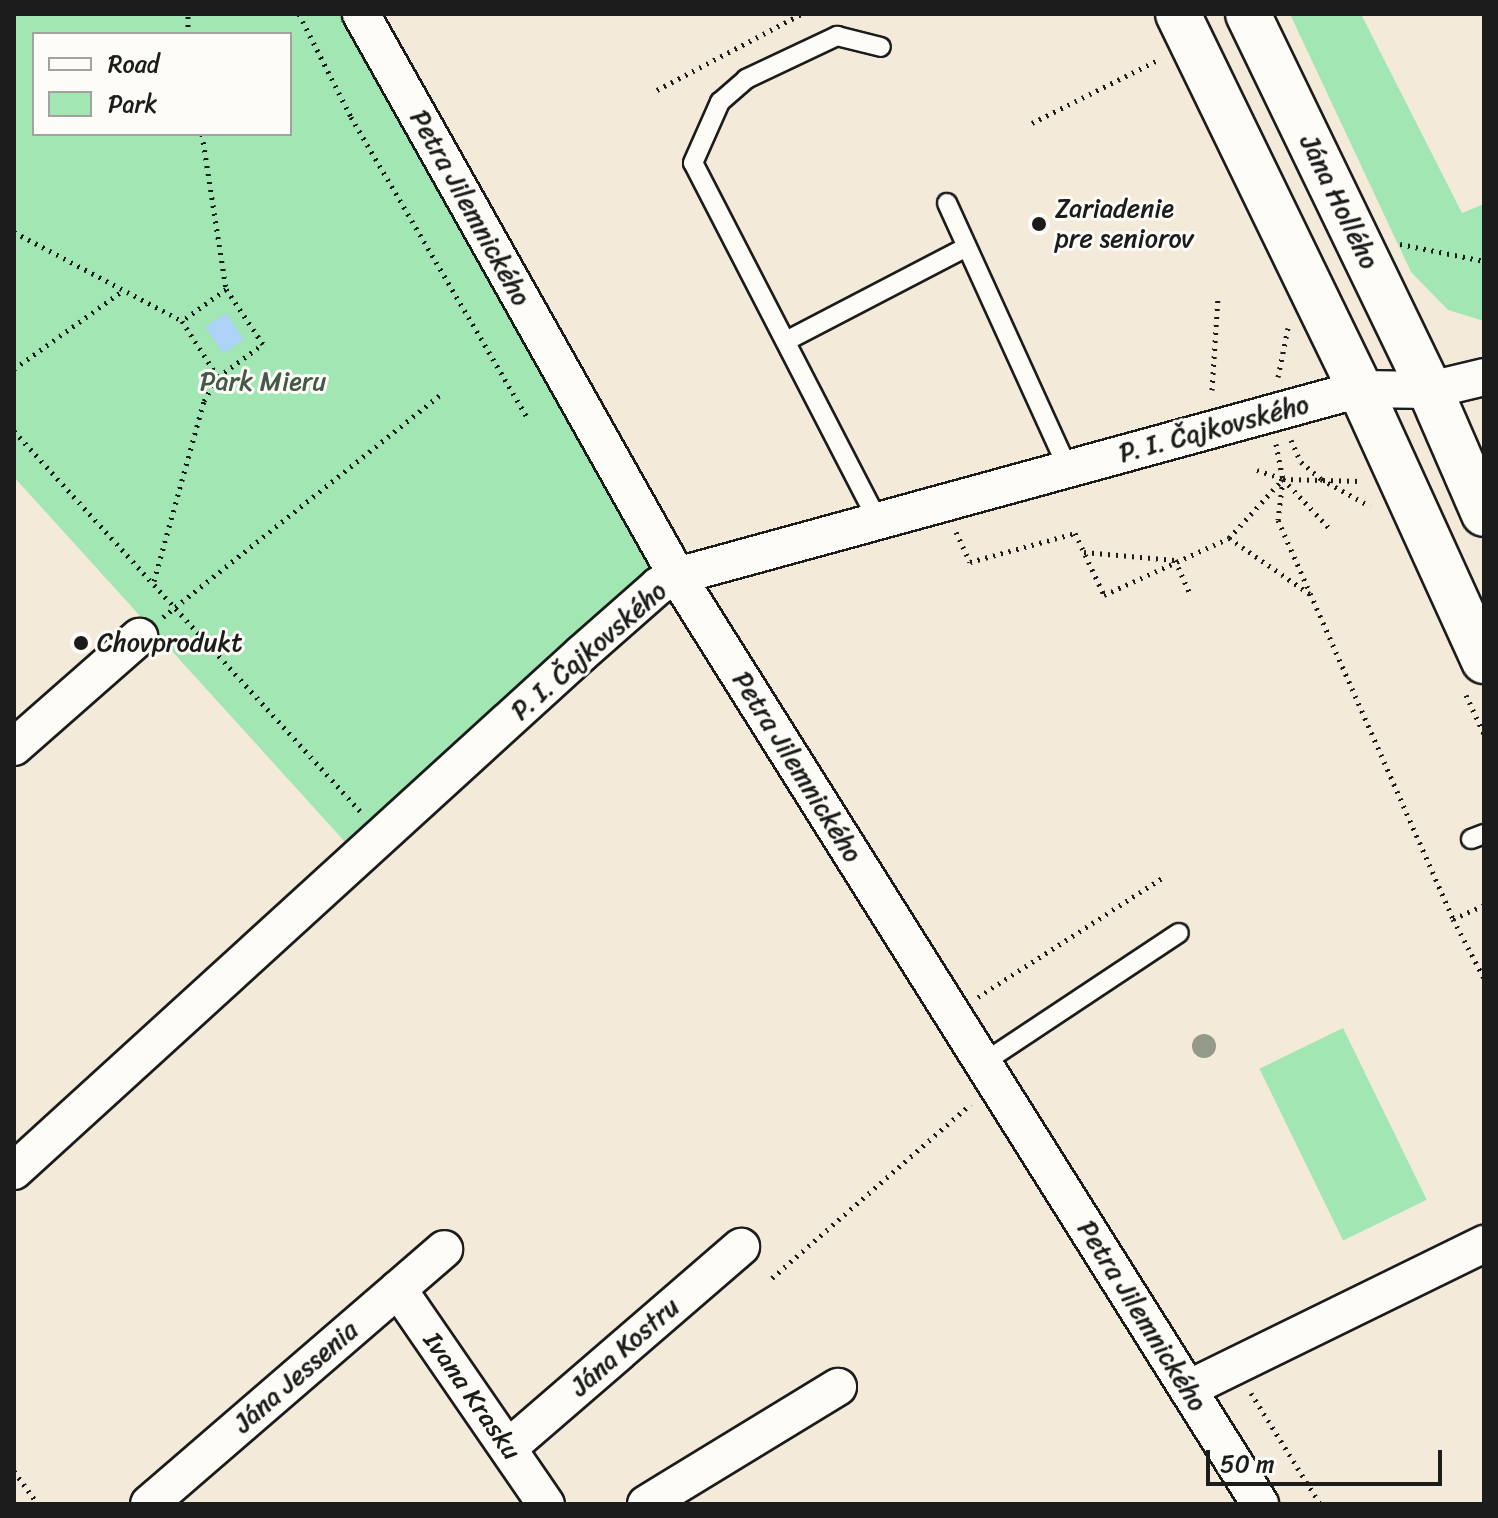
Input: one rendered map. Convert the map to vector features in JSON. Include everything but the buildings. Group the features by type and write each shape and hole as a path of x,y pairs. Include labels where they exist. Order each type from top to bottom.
{"street":[{"name":"Petra Jilemnického","path":"361,14 677,576 1260,1504"},
{"name":"Jána Hollého","path":"1248,14 1430,390 1484,514"},
{"path":"1176,33 1360,389 1484,661"},
{"path":"1360,389 1430,390 1484,377"},
{"name":"P. I. Čajkovského","path":"14,1171 380,835 658,586 677,576 1360,389"},
{"path":"14,747 139,637"},
{"path":"1188,1389 1484,1244"},
{"name":"Jána Kostru","path":"508,1448 741,1247"},
{"name":"Jána Jessenia","path":"149,1504 444,1249"},
{"name":"Ivana Krasku","path":"398,1289 546,1504"},
{"path":"646,1504 838,1387"}],"lane":[{"path":"878,521 693,163 720,102 746,79 837,36 881,47"},
{"path":"947,203 1068,469"},
{"path":"786,341 965,248"},
{"path":"983,1063 1179,933"}],"path":[{"path":"299,14 351,117 528,419"},
{"path":"657,90 801,14"},
{"path":"1032,123 1176,33"},
{"path":"154,582 204,401 218,377 263,344 226,289 202,136"},
{"path":"14,232 182,321 218,377"},
{"path":"1387,241 1484,261"},
{"path":"182,321 226,289"},
{"path":"14,369 122,291"},
{"path":"1212,390 1218,296"},
{"path":"176,607 440,395"},
{"path":"14,431 380,835"},
{"path":"1275,440 1283,479 1278,520 1453,919 1484,978"},
{"path":"1257,470 1283,479 1376,482"},
{"path":"1283,479 1331,530"},
{"path":"954,528 970,562 1075,533 1104,595 1229,538 1283,479"},
{"path":"1229,538 1311,595"},
{"path":"1083,552 1175,560"},
{"path":"1175,560 1191,596"},
{"path":"952,1014 1162,878"},
{"path":"1453,919 1484,905"},
{"path":"772,1278 976,1100"},
{"path":"14,1471 38,1504"}],"green space":[{"name":"Park Mieru","path":"14,14 341,14 651,569 346,843 14,477"},
{"path":"1290,14 1361,14 1462,213 1484,204 1484,321 1448,310 1411,272"},
{"path":"1343,1028 1427,1200 1343,1240 1259,1069"}],"water":[{"path":"226,313 244,340 223,354 205,327"}],"place":[{"name":"Zariadenie pre seniorov","path":"1039,224"},
{"name":"Chovprodukt","path":"81,643"}]}
